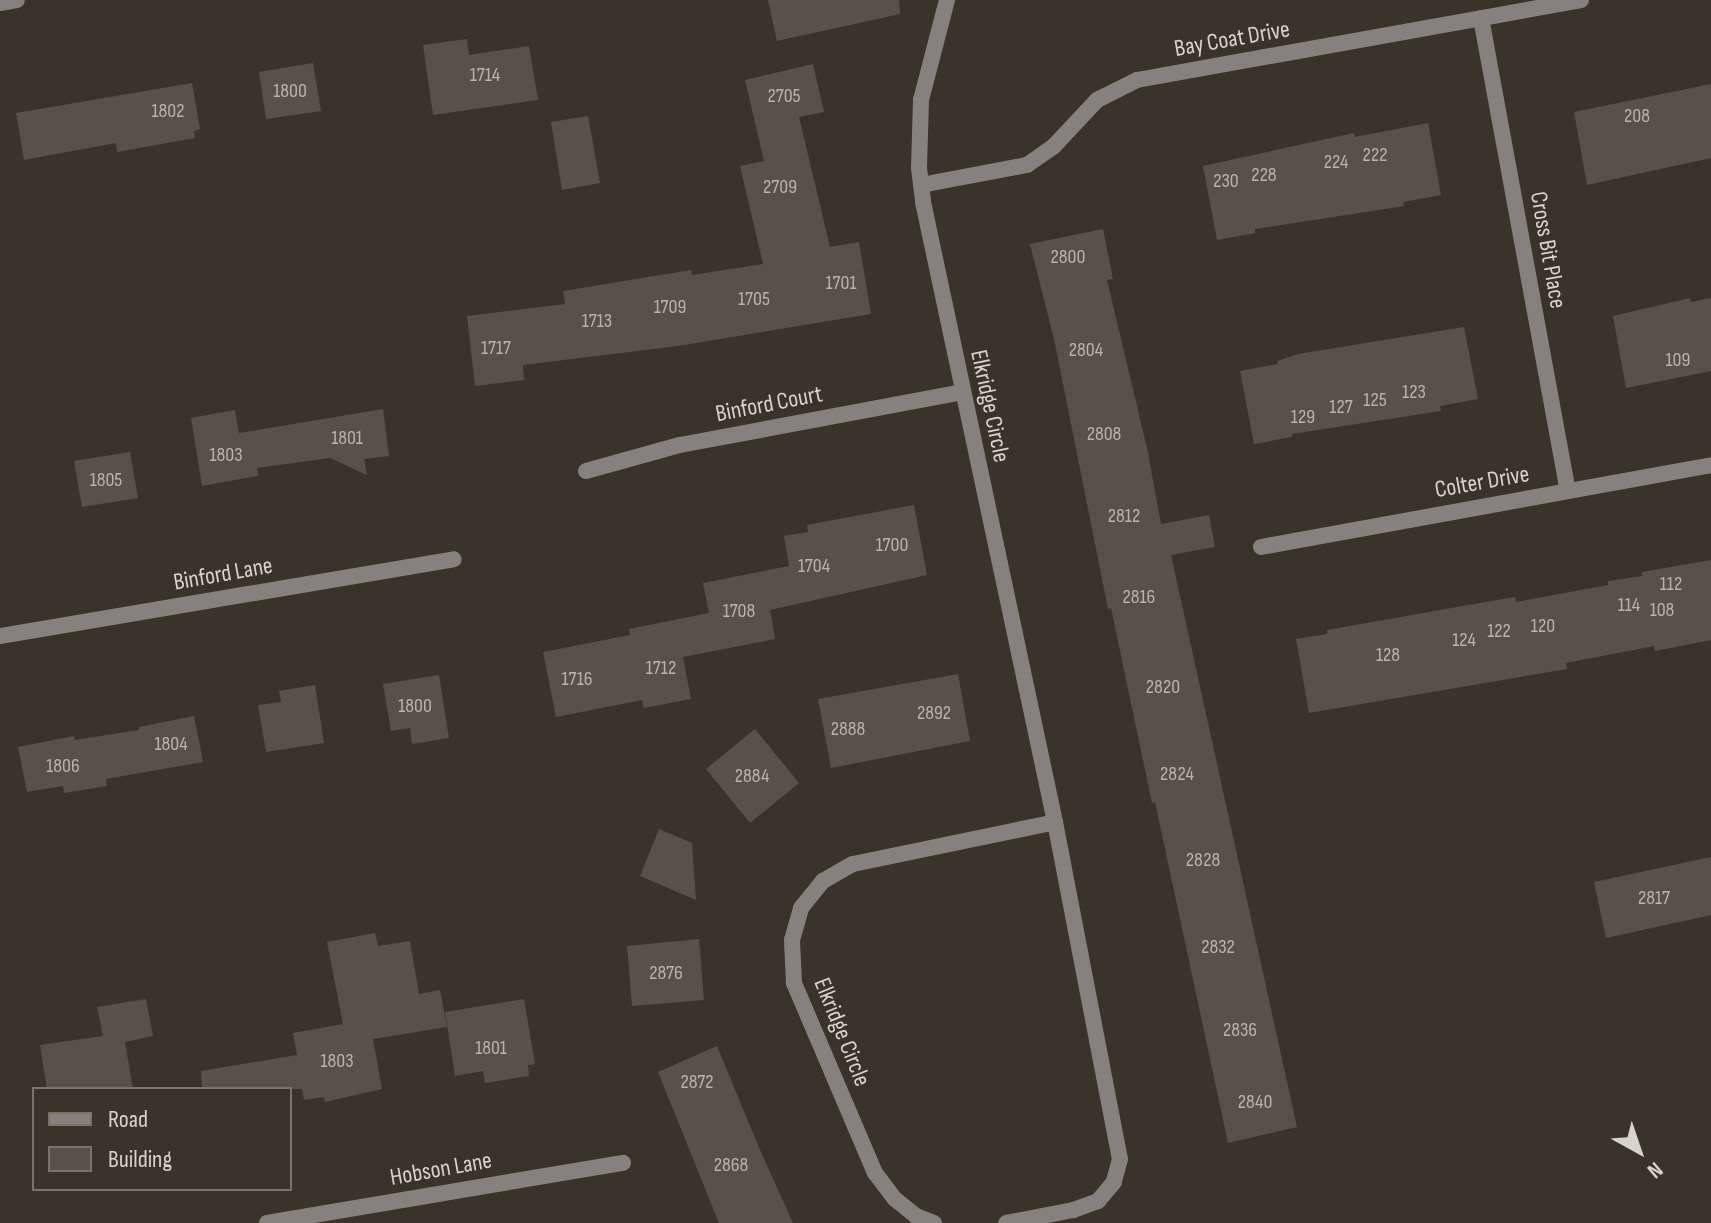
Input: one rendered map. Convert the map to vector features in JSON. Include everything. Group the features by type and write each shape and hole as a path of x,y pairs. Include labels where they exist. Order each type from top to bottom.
{"street":[{"path":"0,3 17,0"},
{"name":"Elkridge Circle","path":"947,0 921,100 921,185 962,392 1055,822 1120,1159 1114,1182 1098,1201 1073,1210 1006,1223"},
{"name":"Bay Coat Drive","path":"921,185 1027,165 1054,146 1097,100 1137,80 1581,0"},
{"name":"Cross Bit Place","path":"1481,18 1568,491"},
{"name":"Binford Court","path":"586,471 680,445 962,392"},
{"name":"Colter Drive","path":"1261,547 1711,465"},
{"name":"Binford Lane","path":"0,636 454,559"},
{"name":"Elkridge Circle","path":"934,1223 916,1216 894,1198 875,1173 794,983 792,940 801,908 823,881 853,864 1055,822"},
{"name":"Hobson Lane","path":"267,1223 623,1163"}],"building":[{"path":"768,0 899,0 900,14 777,41"},
{"path":"467,39 469,55 529,46 538,100 433,115 423,45"},
{"path":"313,63 321,111 266,119 259,72"},
{"path":"813,64 824,112 799,117 830,247 859,242 871,314 678,346 523,365 524,380 475,386 467,316 565,304 563,291 691,270 692,275 763,264 740,166 764,161 745,80"},
{"path":"192,83 200,129 194,131 195,138 117,152 116,143 24,160 16,113"},
{"path":"1711,84 1711,158 1587,185 1574,112"},
{"path":"588,116 600,183 562,190 551,122"},
{"path":"1428,123 1441,195 1403,202 1404,206 1255,229 1255,233 1217,240 1203,166 1354,133 1355,137"},
{"path":"1103,229 1113,279 1107,280 1147,448 1161,524 1209,515 1215,547 1171,555 1297,1127 1228,1143 1155,802 1152,803 1111,608 1108,609 1054,339 1030,244"},
{"path":"1690,298 1691,302 1711,298 1711,371 1626,388 1613,316"},
{"path":"1464,327 1478,399 1440,406 1441,411 1292,434 1292,437 1254,444 1240,371 1278,364 1277,361 1298,354"},
{"path":"383,409 389,456 364,459 367,475 330,458 257,468 258,476 202,486 191,418 235,410 239,433"},
{"path":"130,452 138,498 82,507 74,461"},
{"path":"914,505 927,575 770,610 775,639 683,657 691,699 644,708 642,700 556,717 543,652 630,635 629,629 709,613 703,583 789,566 784,536 808,532 807,525"},
{"path":"1711,560 1711,640 1655,651 1654,646 1566,663 1567,669 1309,713 1296,639 1327,634 1327,630 1474,604 1515,597 1516,602 1608,585 1608,581 1642,576 1642,572"},
{"path":"958,674 970,741 831,768 818,699"},
{"path":"439,675 449,738 412,744 410,728 391,731 383,684"},
{"path":"315,685 324,743 266,752 258,705 281,702 279,691"},
{"path":"194,716 203,762 106,779 107,786 64,793 63,786 27,792 18,747 74,736 75,740 139,730 139,727"},
{"path":"755,729 799,783 750,823 706,769"},
{"path":"659,829 692,843 696,900 640,876"},
{"path":"1711,857 1711,915 1606,938 1594,882"},
{"path":"375,933 378,946 410,941 419,994 440,990 447,1027 373,1039 382,1089 325,1102 324,1097 304,1100 302,1089 292,1087 202,1087 201,1071 297,1055 293,1033 343,1024 327,942"},
{"path":"699,939 704,1000 632,1006 627,946"},
{"path":"146,999 153,1036 125,1042 133,1087 47,1087 40,1045 103,1036 97,1007"},
{"path":"524,999 535,1064 528,1065 529,1076 485,1083 483,1071 455,1076 445,1012"},
{"path":"717,1046 793,1223 719,1223 658,1072"}]}
